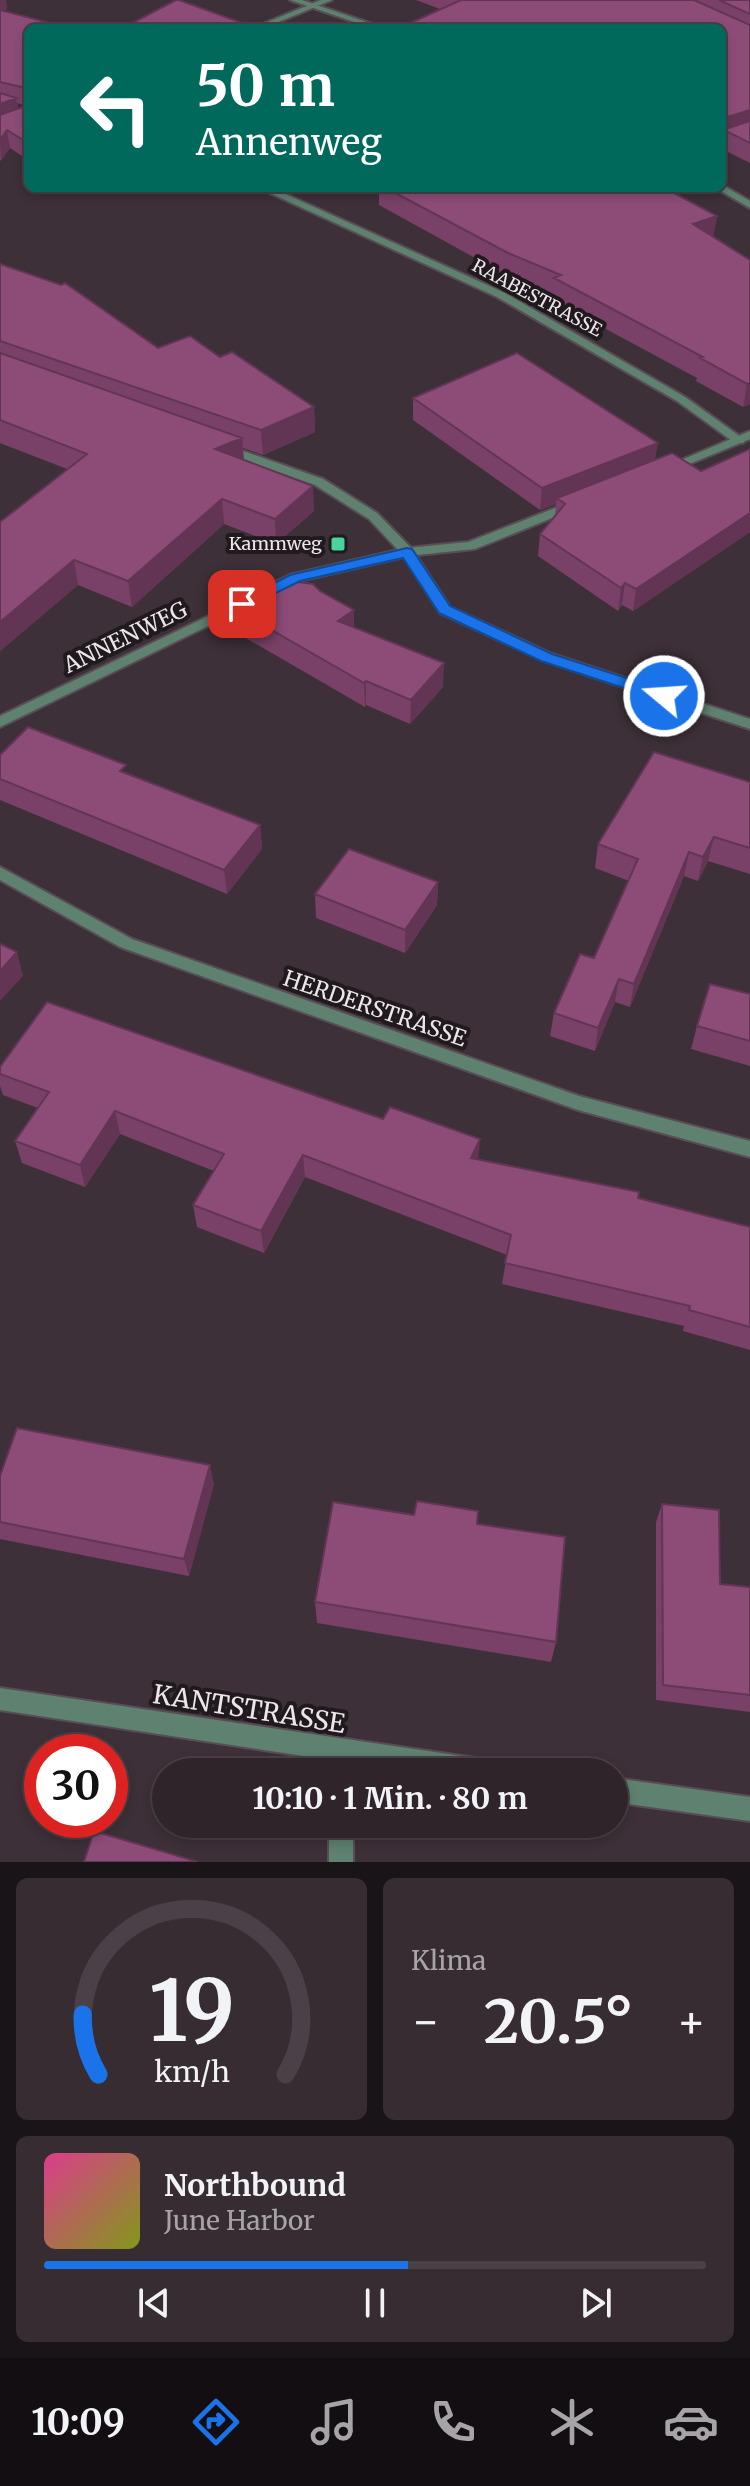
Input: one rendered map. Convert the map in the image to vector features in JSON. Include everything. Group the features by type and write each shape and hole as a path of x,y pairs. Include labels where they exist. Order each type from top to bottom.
{"street":[{"path":"294,0 369,24"},
{"path":"267,24 328,0"},
{"path":"726,190 750,205"},
{"name":"RAABESTRASSE","path":"273,192 501,295 744,438"},
{"path":"654,474 744,438"},
{"path":"208,443 319,482 373,516 407,552 445,610 547,657 750,724"},
{"name":"ANNENWEG","path":"0,722 295,578 407,552 470,546 583,502"},
{"name":"HERDERSTRASSE","path":"0,873 126,943 578,1103 750,1149"},
{"name":"KANTSTRASSE","path":"0,1699 320,1758"},
{"path":"628,1792 750,1809"},
{"path":"341,1838 341,1862"}],"building":[{"path":"179,0 245,24 131,24"},
{"path":"461,0 694,0 750,25 750,110 726,117 726,24 408,24"},
{"path":"719,0 750,0 750,14"},
{"path":"0,10 54,24 24,24 24,88 0,82"},
{"path":"0,93 16,98 0,104"},
{"path":"24,106 24,141 7,130 0,140 0,115"},
{"path":"750,121 750,143 726,131"},
{"path":"394,192 672,192 717,216 693,224 750,260 750,383 554,278 561,275 508,253"},
{"path":"0,264 61,285 65,283 158,348 190,336 220,357 232,352 314,407 261,430 0,341"},
{"path":"0,353 242,438 215,449 313,486 275,519 222,499 128,581 74,560 0,622 0,522 87,454 0,420"},
{"path":"517,353 658,443 542,488 413,398"},
{"path":"750,449 750,513 636,589 625,583 621,588 540,534 565,504 557,498 672,453 701,471"},
{"path":"283,580 313,584 354,610 338,621 444,663 411,700 366,681 364,683 228,605 234,591 248,585 266,592"},
{"path":"28,727 126,765 120,771 260,825 224,870 0,779 0,755"},
{"path":"654,752 750,782 750,848 714,837 703,857 689,852 634,984 619,979 598,1028 554,1013 580,954 594,958 638,859 598,844"},
{"path":"349,849 438,882 405,930 315,894"},
{"path":"0,944 17,952 0,971"},
{"path":"710,984 750,994 750,1041 697,1026"},
{"path":"47,1002 383,1119 390,1107 480,1139 471,1158 639,1192 638,1198 750,1227 750,1327 689,1310 690,1306 505,1263 511,1235 303,1155 261,1231 193,1205 224,1154 115,1111 80,1165 15,1141 49,1092 0,1074 0,1067"},
{"path":"17,1428 210,1465 184,1559 0,1522 0,1476"},
{"path":"417,1501 478,1511 477,1524 565,1537 556,1642 315,1602 333,1502 414,1515"},
{"path":"662,1504 719,1510 720,1584 750,1587 750,1695 663,1685"},
{"path":"92,1838 117,1838 198,1862 84,1862"}],"place":[{"name":"Kammweg","path":"338,544"}],"route":[{"path":"242,604 295,578 407,552 445,610 547,657 664,696"}]}
